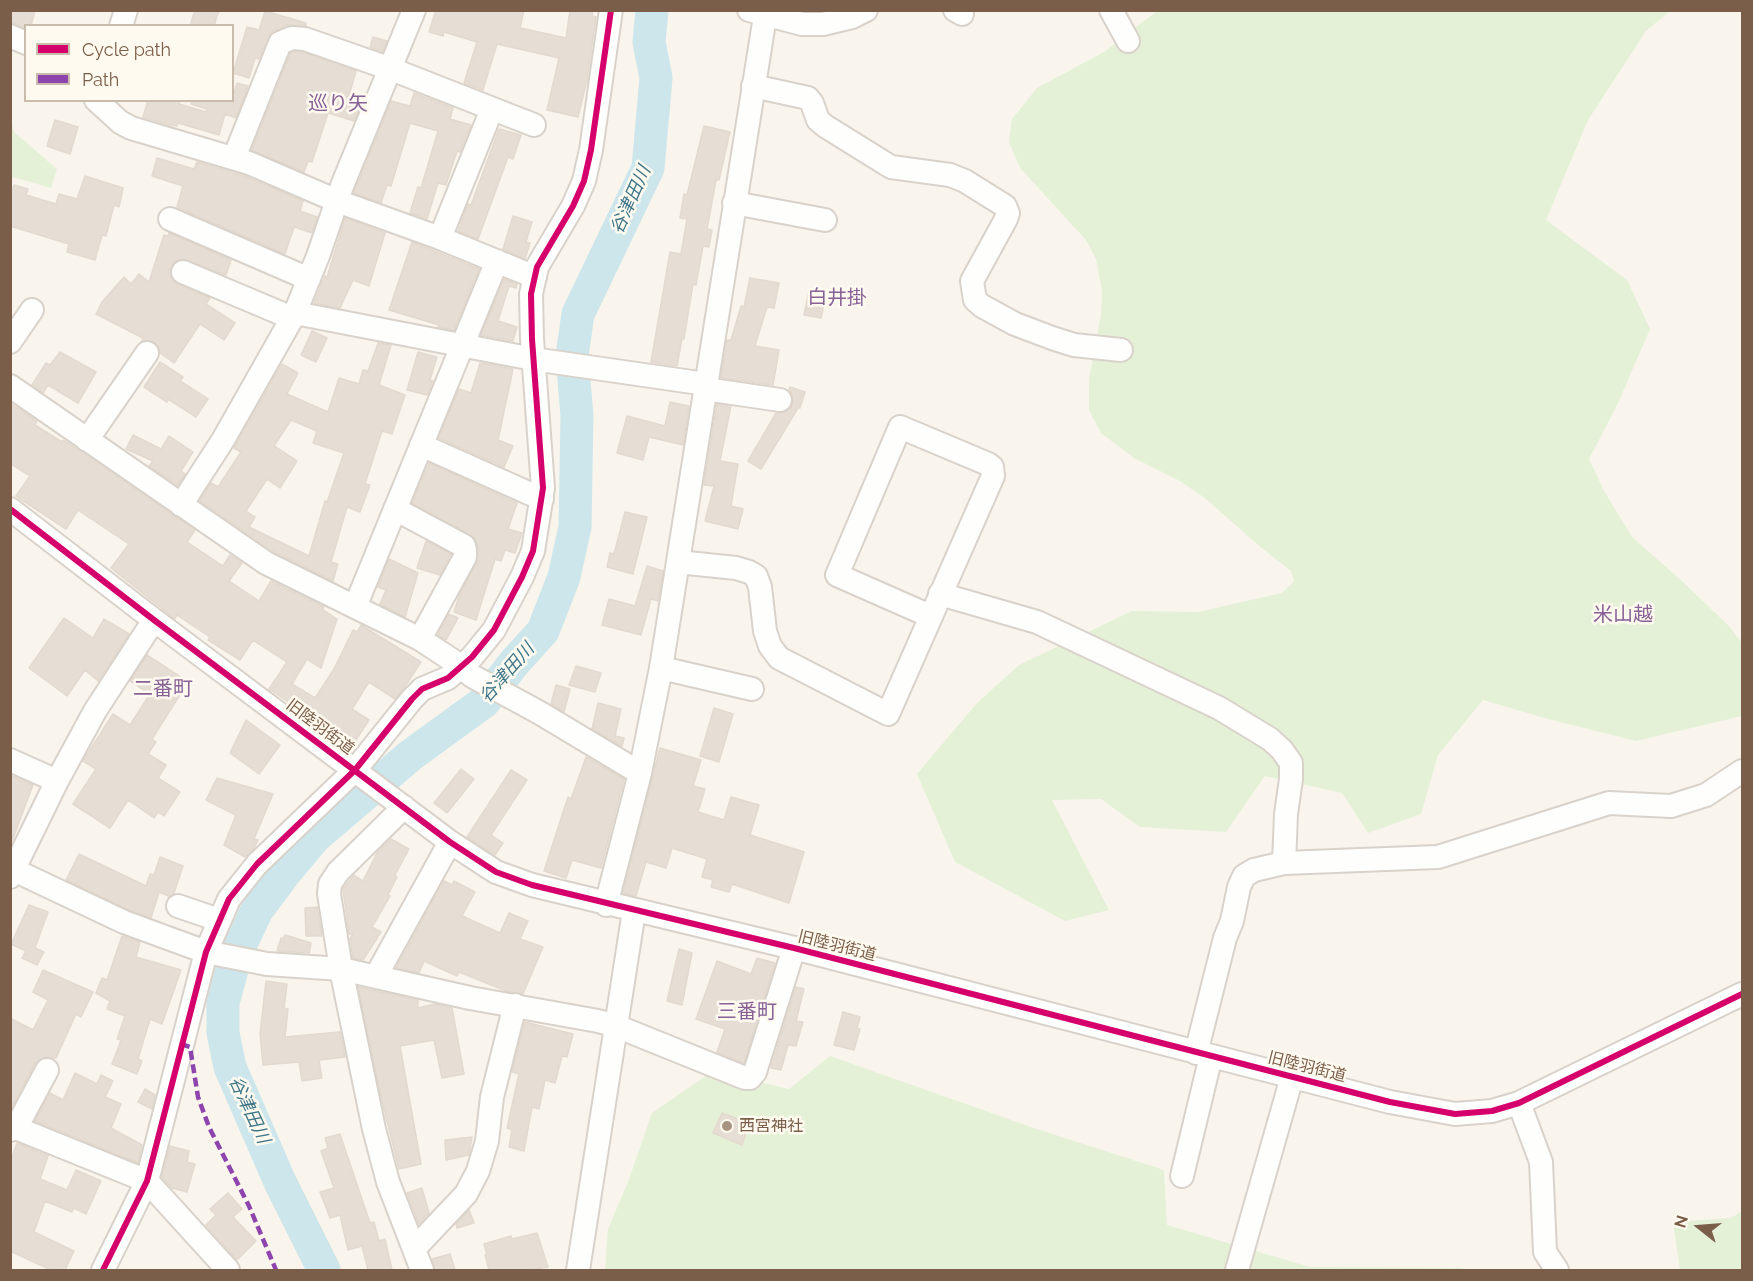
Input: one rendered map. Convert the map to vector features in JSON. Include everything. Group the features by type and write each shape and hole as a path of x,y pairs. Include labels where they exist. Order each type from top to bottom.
{"street":[{"path":"181,505 223,440 294,316 342,186 414,10"},
{"path":"467,671 472,657 494,630 533,551 543,488 533,359 531,294 543,255 573,206 584,181 591,150 611,10"},
{"path":"606,904 640,773 661,668 753,86 760,12 802,24 823,24 852,17 866,10"},
{"path":"1111,10 1128,40"},
{"path":"10,36 24,42"},
{"path":"234,158 280,43 292,38 305,39 391,69 534,125"},
{"path":"753,86 808,98 813,104 818,120 825,126 891,167 950,175 1005,206 1008,213 1006,219 972,281 975,300 1015,324 1052,338 1074,345 1121,350"},
{"path":"98,102 120,122 131,128 274,172 337,201 440,237 535,277"},
{"path":"440,237 492,109"},
{"path":"734,203 825,220"},
{"path":"170,219 309,279"},
{"path":"355,608 497,261"},
{"path":"183,272 294,316 780,400"},
{"path":"10,342 32,310"},
{"path":"87,440 147,353"},
{"path":"10,386 266,563 420,639 467,671 640,773"},
{"path":"678,562 736,568 756,576 760,586 765,631 770,646 779,658 888,714 993,476 992,467 988,464 900,427 837,574 930,616"},
{"path":"421,445 542,498"},
{"name":"旧陸羽街道","path":"10,509 450,842 496,872 532,885 794,948 1390,1102 1455,1114 1492,1111 1519,1103 1743,994"},
{"path":"395,509 464,546 465,550 460,566 420,639"},
{"path":"940,594 1037,622 1220,708 1270,739 1292,763 1286,814 1284,864"},
{"path":"154,620 95,711 57,781 12,874 124,922 206,951 267,964 341,969 470,998 616,1026 740,1077 750,1078 755,1072 794,948"},
{"path":"661,668 752,689"},
{"path":"103,1270 147,1181 206,951 229,899 256,864 359,773 422,689 467,671"},
{"path":"10,760 57,781"},
{"path":"1182,1176 1224,938 1230,929 1244,876 1254,870 1284,864 1438,856 1609,803 1671,806 1706,795 1743,771"},
{"path":"401,805 338,872 330,884 329,894 341,969 377,1139 388,1182 422,1270"},
{"path":"376,976 450,842"},
{"path":"178,906 219,920"},
{"path":"578,1270 634,910"},
{"path":"414,1249 466,1194 478,1171 487,1141 492,1097 515,1005"},
{"path":"47,1070 12,1128 147,1181 222,1268"},
{"path":"1237,1270 1292,1077"},
{"path":"1519,1103 1540,1162 1545,1252 1557,1270"}],"green space":[{"path":"1157,11 1670,11 1646,31 1588,120 1546,220 1627,280 1650,329 1618,403 1589,459 1604,491 1632,537 1729,626 1742,643 1742,716 1636,741 1483,700 1438,755 1421,814 1368,833 1342,793 1265,776 1226,832 1140,827 1101,799 1052,800 1109,910 1065,921 955,862 917,774 977,703 1019,665 1132,611 1198,612 1282,593 1294,581 1291,571 1206,499 1180,481 1134,458 1101,433 1089,410 1089,379 1101,314 1102,292 1096,259 1086,240 1020,168 1009,142 1012,119 1037,88 1104,52"},
{"path":"10,117 14,132 57,169 51,188 13,177 11,185"},
{"path":"830,1056 1034,1128 1164,1170 1167,1225 1310,1267 1462,1268 1465,1270 605,1270 608,1229 628,1182 652,1113 713,1071 789,1089"},
{"path":"1742,1211 1742,1270 1680,1270 1673,1222 1731,1218"}],"building":[{"path":"10,10 35,10 32,24 24,24 24,27 10,23"},
{"path":"195,10 219,10 215,24 191,24"},
{"path":"436,10 524,10 520,28 566,38 570,10 593,10 592,16 596,17 587,80 578,117 547,110 559,58 497,44 483,90 464,83 477,42 444,32 443,36 429,32"},
{"path":"265,11 306,23 306,26 287,25 271,33 259,59 255,58 249,78 234,73 247,27 259,30"},
{"path":"373,37 387,41 382,52 370,47"},
{"path":"302,52 356,71 347,103 360,107 354,121 328,113 312,162 308,161 304,172 252,150 290,53"},
{"path":"237,83 248,86 236,118 225,114 219,135 178,123 177,126 170,125 143,117 147,102 180,102 179,104 206,112 207,109 191,104 192,102 234,102"},
{"path":"414,93 453,108 450,119 471,125 460,152 457,151 446,185 438,183 427,219 410,213 418,187 421,188 438,131 410,123 391,186 387,185 381,203 354,193 391,101 410,106"},
{"path":"55,120 78,127 70,154 47,146"},
{"path":"704,126 730,132 719,180 716,180 707,229 712,230 709,247 703,246 677,366 651,362 670,252 681,254 687,219 680,218 684,194 687,195"},
{"path":"499,129 521,135 513,159 508,157 478,239 458,231 468,204 471,205"},
{"path":"157,158 194,169 197,162 244,176 303,201 300,211 317,217 312,233 294,227 285,254 177,207 183,186 152,176"},
{"path":"85,176 123,188 119,207 114,205 106,236 102,235 95,260 67,252 69,244 10,226 10,197 14,185 28,189 26,195 56,204 59,194 77,199"},
{"path":"513,216 532,222 526,242 530,243 525,259 503,249"},
{"path":"345,218 385,233 369,286 353,280 340,308 314,303 325,276 327,277"},
{"path":"169,233 231,260 226,275 182,259 174,262 170,267 170,273 172,280 177,284 210,298 206,304 235,323 224,340 200,324 174,363 160,353 159,347 154,342 142,341 143,338 96,314 102,302 124,277 131,284 139,274 149,282 164,235 168,236"},
{"path":"412,242 479,269 454,330 438,327 439,325 389,310"},
{"path":"750,278 779,283 774,308 767,307 755,346 779,350 773,385 721,378 727,340 731,340 741,306 744,307"},
{"path":"504,279 517,284 516,288 509,286 498,321 517,327 513,341 481,335"},
{"path":"809,290 826,294 821,318 804,315"},
{"path":"312,331 327,338 316,362 301,355"},
{"path":"378,343 391,345 379,385 405,395 392,434 382,431 365,484 370,485 360,512 347,507 331,562 338,564 333,581 273,551 200,501 211,483 218,487 241,452 234,448 282,364 298,373 287,394 328,412 339,378 359,384 363,370 368,371","holes":["291,420 317,431 313,443 344,453 327,502 325,501 309,556 249,527 255,517 246,511 267,479 280,488 297,461 274,446"]},
{"path":"60,352 96,372 78,403 48,385 43,393 32,385 46,363 50,365"},
{"path":"418,352 437,357 430,380 433,381 427,395 407,390"},
{"path":"160,362 183,377 180,381 208,399 196,417 144,387"},
{"path":"480,363 513,369 498,440 513,446 504,467 439,438 459,389 471,393"},
{"path":"790,387 805,392 800,408 761,469 748,461 776,413 784,413 791,408 793,401"},
{"path":"670,402 689,406 683,445 649,437 643,460 617,453 627,416 665,426"},
{"path":"10,403 37,421 35,425 74,447 195,530 187,542 223,566 230,555 242,563 229,581 259,601 271,581 324,607 322,609 337,619 321,668 307,659 292,684 315,698 334,669 353,630 357,632 361,625 421,662 404,688 395,699 369,682 352,709 369,720 352,746 289,704 269,689 287,662 253,640 240,660 208,640 210,637 177,615 175,619 111,568 129,544 78,510 66,529 16,496 30,476 10,463"},
{"path":"717,404 731,406 720,461 738,464 731,506 743,509 738,529 705,521 714,486 704,485"},
{"path":"133,435 161,449 169,436 193,452 181,471 185,474 178,485 149,466 153,461 126,449"},
{"path":"429,463 517,503 508,529 522,533 515,553 505,550 501,561 495,559 476,620 454,612 460,593 477,563 478,550 475,538 412,503"},
{"path":"625,512 647,517 633,574 607,567 610,553 614,554"},
{"path":"426,541 451,554 440,575 417,568"},
{"path":"389,559 418,573 405,617 380,604 386,590 378,587"},
{"path":"647,566 663,571 658,601 651,599 641,635 602,625 609,599 635,606"},
{"path":"449,614 458,618 446,640 438,635"},
{"path":"64,618 93,638 104,619 129,634 98,681 85,670 67,696 29,668"},
{"path":"147,655 188,682 152,739 156,742 148,754 166,765 158,778 180,792 164,816 158,812 154,818 128,800 110,828 73,804 96,769 83,761 113,714 130,725 150,694 130,681"},
{"path":"576,666 601,673 595,692 569,685"},
{"path":"556,685 570,689 564,712 551,704"},
{"path":"598,703 621,709 615,736 624,738 622,746 592,729"},
{"path":"714,708 733,714 719,762 700,756"},
{"path":"246,720 280,745 259,774 230,753"},
{"path":"660,748 701,760 693,786 705,789 698,812 724,820 731,797 759,805 750,835 804,852 789,903 732,884 729,892 711,887 713,880 702,877 707,859 672,848 666,868 646,862 636,896 623,893"},
{"path":"586,757 624,779 601,868 572,860 566,878 544,871 568,797 571,799"},
{"path":"461,769 474,779 447,813 434,803"},
{"path":"511,770 527,780 491,835 503,843 495,855 467,837"},
{"path":"10,775 33,785 12,841 10,841"},
{"path":"217,778 273,794 254,839 258,840 245,857 224,845 236,815 206,800"},
{"path":"391,839 409,849 395,875 397,877 388,895 390,896 372,927 381,932 363,960 353,958 350,939 353,934 349,934 343,889 354,875 363,881 378,851"},
{"path":"79,854 146,886 150,874 154,875 160,857 183,866 174,893 169,896 159,892 151,918 66,880"},
{"path":"444,881 452,885 454,881 475,892 462,916 500,933 509,913 528,921 520,939 543,947 523,994 506,991 459,972 457,976 424,961 419,973 396,968"},
{"path":"29,905 48,912 35,948 44,952 37,965 22,958 26,951 11,944"},
{"path":"317,907 322,936 306,936 305,908"},
{"path":"285,935 311,943 309,953 277,951 281,938 283,939"},
{"path":"122,936 140,942 136,957 181,970 162,1024 150,1019 138,1059 142,1061 137,1074 112,1064 121,1040 117,1039 125,1016 107,1009 110,1001 96,993 102,978 107,980"},
{"path":"679,949 692,953 682,1005 667,1001"},
{"path":"757,958 775,963 744,1063 717,1052 725,1029 696,1019 717,961 751,974"},
{"path":"43,970 93,992 81,1017 76,1014 56,1058 46,1057 35,1063 11,1109 10,1018 33,1030 48,1000 33,992"},
{"path":"266,981 287,984 284,1008 288,1009 285,1037 340,1032 345,1057 319,1060 322,1078 302,1081 299,1062 263,1065 260,1034"},
{"path":"358,987 418,1000 418,1008 435,1004 452,1008 464,1074 442,1078 434,1040 400,1046 421,1164 399,1169"},
{"path":"796,987 804,989 796,1021 803,1022 796,1046 788,1045 781,1070 771,1068"},
{"path":"843,1012 860,1017 857,1028 860,1029 854,1050 834,1045"},
{"path":"525,1022 573,1034 567,1057 562,1056 555,1083 545,1080 539,1109 532,1107 524,1151 509,1147 512,1130 507,1128 519,1074 512,1072"},
{"path":"75,1073 97,1084 101,1075 113,1081 105,1097 121,1104 111,1128 142,1145 138,1163 35,1121 50,1093 63,1100"},
{"path":"145,1089 155,1095 152,1109 138,1102"},
{"name":"西宮神社","path":"722,1113 749,1123 742,1145 713,1133"},
{"path":"340,1134 370,1223 374,1222 379,1241 385,1239 392,1270 368,1270 362,1246 348,1250 340,1215 330,1218 320,1192 334,1188 321,1151 328,1148 325,1138"},
{"path":"472,1137 469,1155 446,1160 445,1140"},
{"path":"17,1143 48,1156 40,1179 67,1190 76,1170 101,1181 86,1214 74,1208 72,1212 45,1201 34,1232 74,1251 65,1270 51,1270 10,1251 10,1163"},
{"path":"170,1146 189,1151 187,1162 195,1164 187,1192 172,1188 162,1177"},
{"path":"422,1188 429,1213 419,1224 407,1193"},
{"path":"228,1193 242,1209 233,1217 256,1241 237,1260 206,1225 216,1215 210,1209"},
{"path":"469,1210 474,1223 457,1228 456,1224"},
{"path":"537,1233 548,1267 530,1270 489,1270 484,1244 511,1236 512,1239"},
{"path":"450,1254 455,1270 435,1270 432,1259"}],"waterway":[{"name":"谷津田川","path":"324,1270 280,1182 230,1067 223,1033 223,1003 236,955 257,910 315,837 411,755 484,702 514,663 543,631 564,577 575,527 577,416 572,356 578,314 648,168 656,78 649,42 652,10"}],"marked path":[{"path":"181,1044 190,1047 198,1097 209,1127 249,1206 276,1270"}],"cycle path":[{"path":"103,1270 147,1181 206,952 229,899 257,864 355,770 422,689 448,678 472,657 494,630 533,551 543,488 531,294 537,267 573,206 584,181 591,150 611,10"},
{"path":"10,509 450,842 496,872 532,885 794,948 1390,1102 1455,1114 1492,1111 1519,1103 1742,994"}],"place":[{"name":"西宮神社","path":"727,1126"}],"district":[{"name":"巡り矢","path":"338,104"},
{"name":"白井掛","path":"837,298"},
{"name":"米山越","path":"1623,615"},
{"name":"二番町","path":"163,689"},
{"name":"三番町","path":"747,1012"}]}
